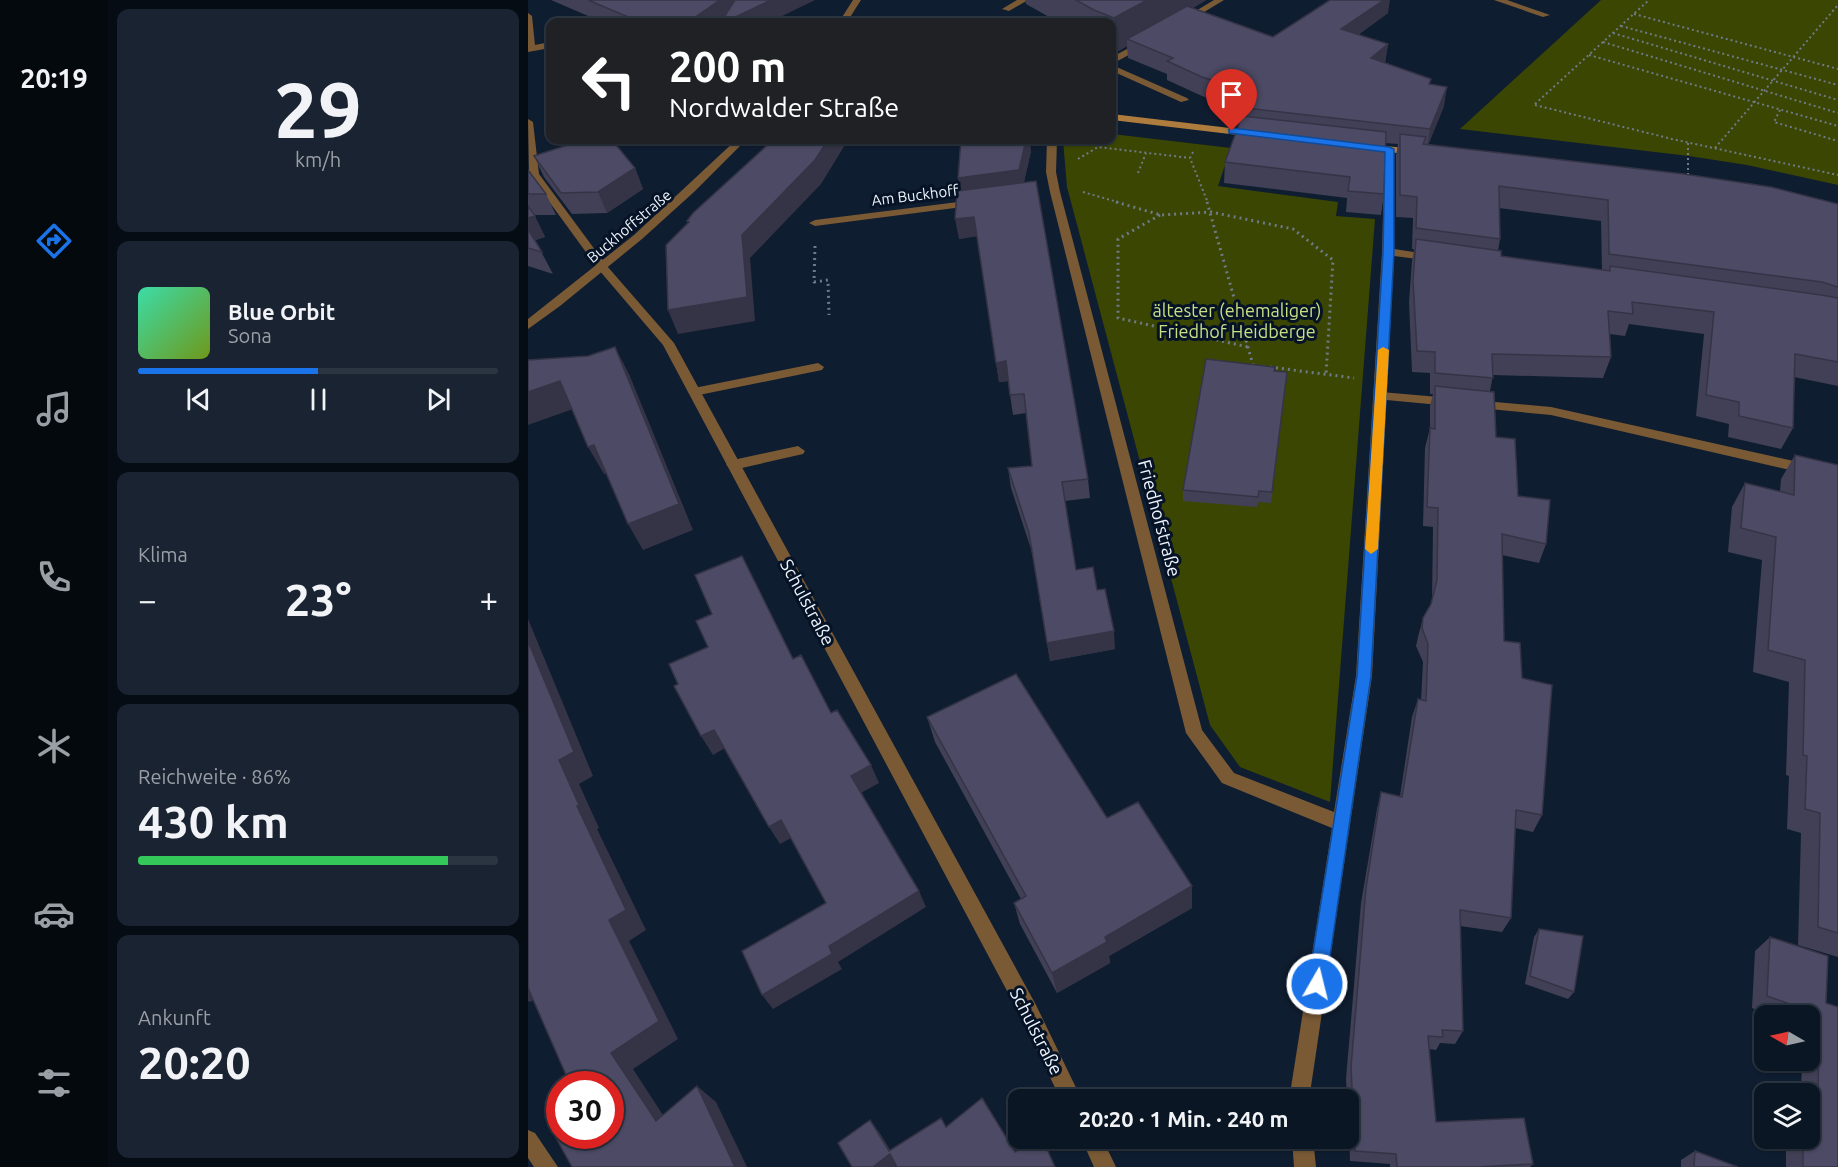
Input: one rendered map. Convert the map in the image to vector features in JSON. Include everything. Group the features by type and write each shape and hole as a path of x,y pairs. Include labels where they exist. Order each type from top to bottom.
{"main road":[{"path":"1116,117 1266,135"},
{"path":"1356,146 1425,153"}],"street":[{"path":"846,18 857,0"},
{"path":"1006,9 1024,0"},
{"path":"1170,28 1220,0"},
{"path":"1498,0 1546,15"},
{"path":"528,16 529,51 546,46"},
{"path":"1116,59 1151,39"},
{"path":"1116,70 1184,99"},
{"name":"Schulstraße","path":"528,122 530,161 534,174 603,268 668,343 1029,1012 1067,1089"},
{"name":"Buckhoffstraße","path":"528,325 603,268 681,201 737,144"},
{"name":"Friedhofstraße","path":"1052,144 1049,193 1194,733 1228,778 1341,823"},
{"path":"1301,1089 1364,676 1388,252 1389,149"},
{"name":"Am Buckhoff","path":"816,224 986,201"},
{"path":"1388,252 1447,260"},
{"path":"694,392 818,367"},
{"path":"1381,389 1551,411 1838,476"},
{"path":"733,465 798,451"},
{"path":"528,1140 548,1167"},
{"path":"1096,1149 1105,1167"},
{"path":"1303,1149 1305,1167"}],"path":[{"path":"1649,0 1535,105 1838,175"},
{"path":"1715,148 1838,5"},
{"path":"1634,14 1838,69"},
{"path":"1621,26 1838,85"},
{"path":"1613,33 1838,100"},
{"path":"1603,42 1838,113"},
{"path":"1589,55 1838,126"},
{"path":"1780,110 1774,122 1838,141"},
{"path":"1202,127 1190,158 1211,212 1253,365 1326,375 1381,389"},
{"path":"1688,142 1689,183"},
{"path":"1052,172 1098,147 1190,158"},
{"path":"1138,173 1146,153"},
{"path":"1077,190 1161,215 1211,212 1293,229 1333,260 1326,375"},
{"path":"1161,215 1118,239 1118,318 1248,347"},
{"path":"816,224 814,282 828,280 829,315"}],"green space":[{"path":"1601,0 1838,0 1838,185 1747,165 1689,156 1460,129"},
{"name":"ältester (ehemaliger) Friedhof Heidberge","path":"1116,134 1231,148 1218,186 1338,202 1336,216 1375,219 1330,802 1240,767 1210,725 1067,187 1063,144 1116,144"}],"building":[{"path":"588,0 720,0 694,18 631,18"},
{"path":"735,0 771,0 733,18 724,18"},
{"path":"1076,0 1147,0 1114,18"},
{"path":"1330,0 1384,0 1341,29 1388,44 1371,58 1431,79 1429,84 1447,87 1430,129 1246,108 1251,93 1202,77 1167,61 1173,58 1127,39 1187,6 1273,37"},
{"path":"1242,116 1386,132 1384,194 1348,191 1350,177 1225,162"},
{"path":"1400,134 1426,137 1423,144 1684,174 1771,187 1838,204 1838,287 1822,282 1609,254 1608,200 1499,186 1500,239 1416,228 1417,197 1400,195"},
{"path":"571,144 615,144 635,168 598,192 561,193 534,156"},
{"path":"769,144 825,144 815,160 742,235 747,297 668,310 666,245 689,222 687,221"},
{"path":"961,144 1025,144 1019,170 958,178"},
{"path":"528,170 546,194 528,194"},
{"path":"1036,181 1088,479 1062,482 1076,570 1093,567 1097,590 1105,589 1114,631 1047,643 1029,533 1008,468 1032,466 1024,394 1010,395 1006,361 996,363 974,217 955,219 957,191"},
{"path":"528,206 535,216 528,218"},
{"path":"528,229 542,252 528,248"},
{"path":"1416,239 1501,251 1501,256 1610,271 1610,266 1838,298 1838,362 1795,354 1793,428 1739,416 1739,402 1706,395 1714,312 1632,302 1633,314 1608,311 1611,357 1492,354 1493,378 1435,373 1435,352 1417,351 1413,280"},
{"path":"615,347 679,504 628,524 594,445 588,447 560,381 528,392 528,360 588,356"},
{"path":"1206,359 1275,367 1274,371 1287,372 1272,492 1259,491 1258,497 1183,490"},
{"path":"1435,386 1494,392 1496,437 1515,439 1518,496 1550,500 1546,544 1502,534 1504,641 1520,643 1522,678 1552,685 1542,815 1516,810 1511,918 1460,910 1463,1031 1442,1030 1443,1037 1428,1036 1436,1122 1524,1118 1533,1164 1397,1167 1396,1154 1355,1151 1355,1149 1359,1149 1359,1089 1352,1089 1351,1067 1366,888 1381,792 1402,797 1418,699 1426,701 1428,644 1422,628 1423,618 1431,604 1437,580 1438,508 1427,507 1430,428 1435,429"},
{"path":"1795,455 1838,465 1838,933 1818,927 1820,813 1805,809 1807,756 1803,755 1805,660 1768,650 1776,537 1741,528 1745,483 1794,495"},
{"path":"742,556 793,659 801,655 831,713 837,710 871,765 851,776 919,891 829,946 832,954 762,995 742,951 826,903 781,820 769,827 714,730 701,736 674,686 678,684 669,664 708,647 696,621 712,614 695,575"},
{"path":"528,641 574,752 559,760 579,805 577,806 626,910 609,920 659,1021 611,1053 623,1071 564,1071 528,988"},
{"path":"1016,674 1107,818 1138,802 1192,886 1105,937 1107,942 1052,973 1014,903 1026,896 927,717"},
{"path":"1539,929 1583,936 1574,992 1530,976"},
{"path":"1770,937 1828,956 1826,1003 1838,1007 1838,1167 1803,1167 1803,1149 1820,1149 1820,1005 1793,1005 1767,996"},
{"path":"624,1073 656,1121 697,1086 735,1167 572,1167 562,1149 624,1149"},
{"path":"982,1098 1008,1141 1008,1149 1013,1149 1015,1152 1019,1149 1047,1149 1055,1167 897,1167 890,1154 873,1167 852,1167 838,1143 870,1120 889,1151 941,1118 946,1127"},
{"path":"1695,1151 1738,1167 1694,1167"}],"slow traffic":[{"path":"1371,549 1383,350"}],"route":[{"path":"1232,131 1389,149 1388,252 1382,382 1364,676 1317,984"}]}
